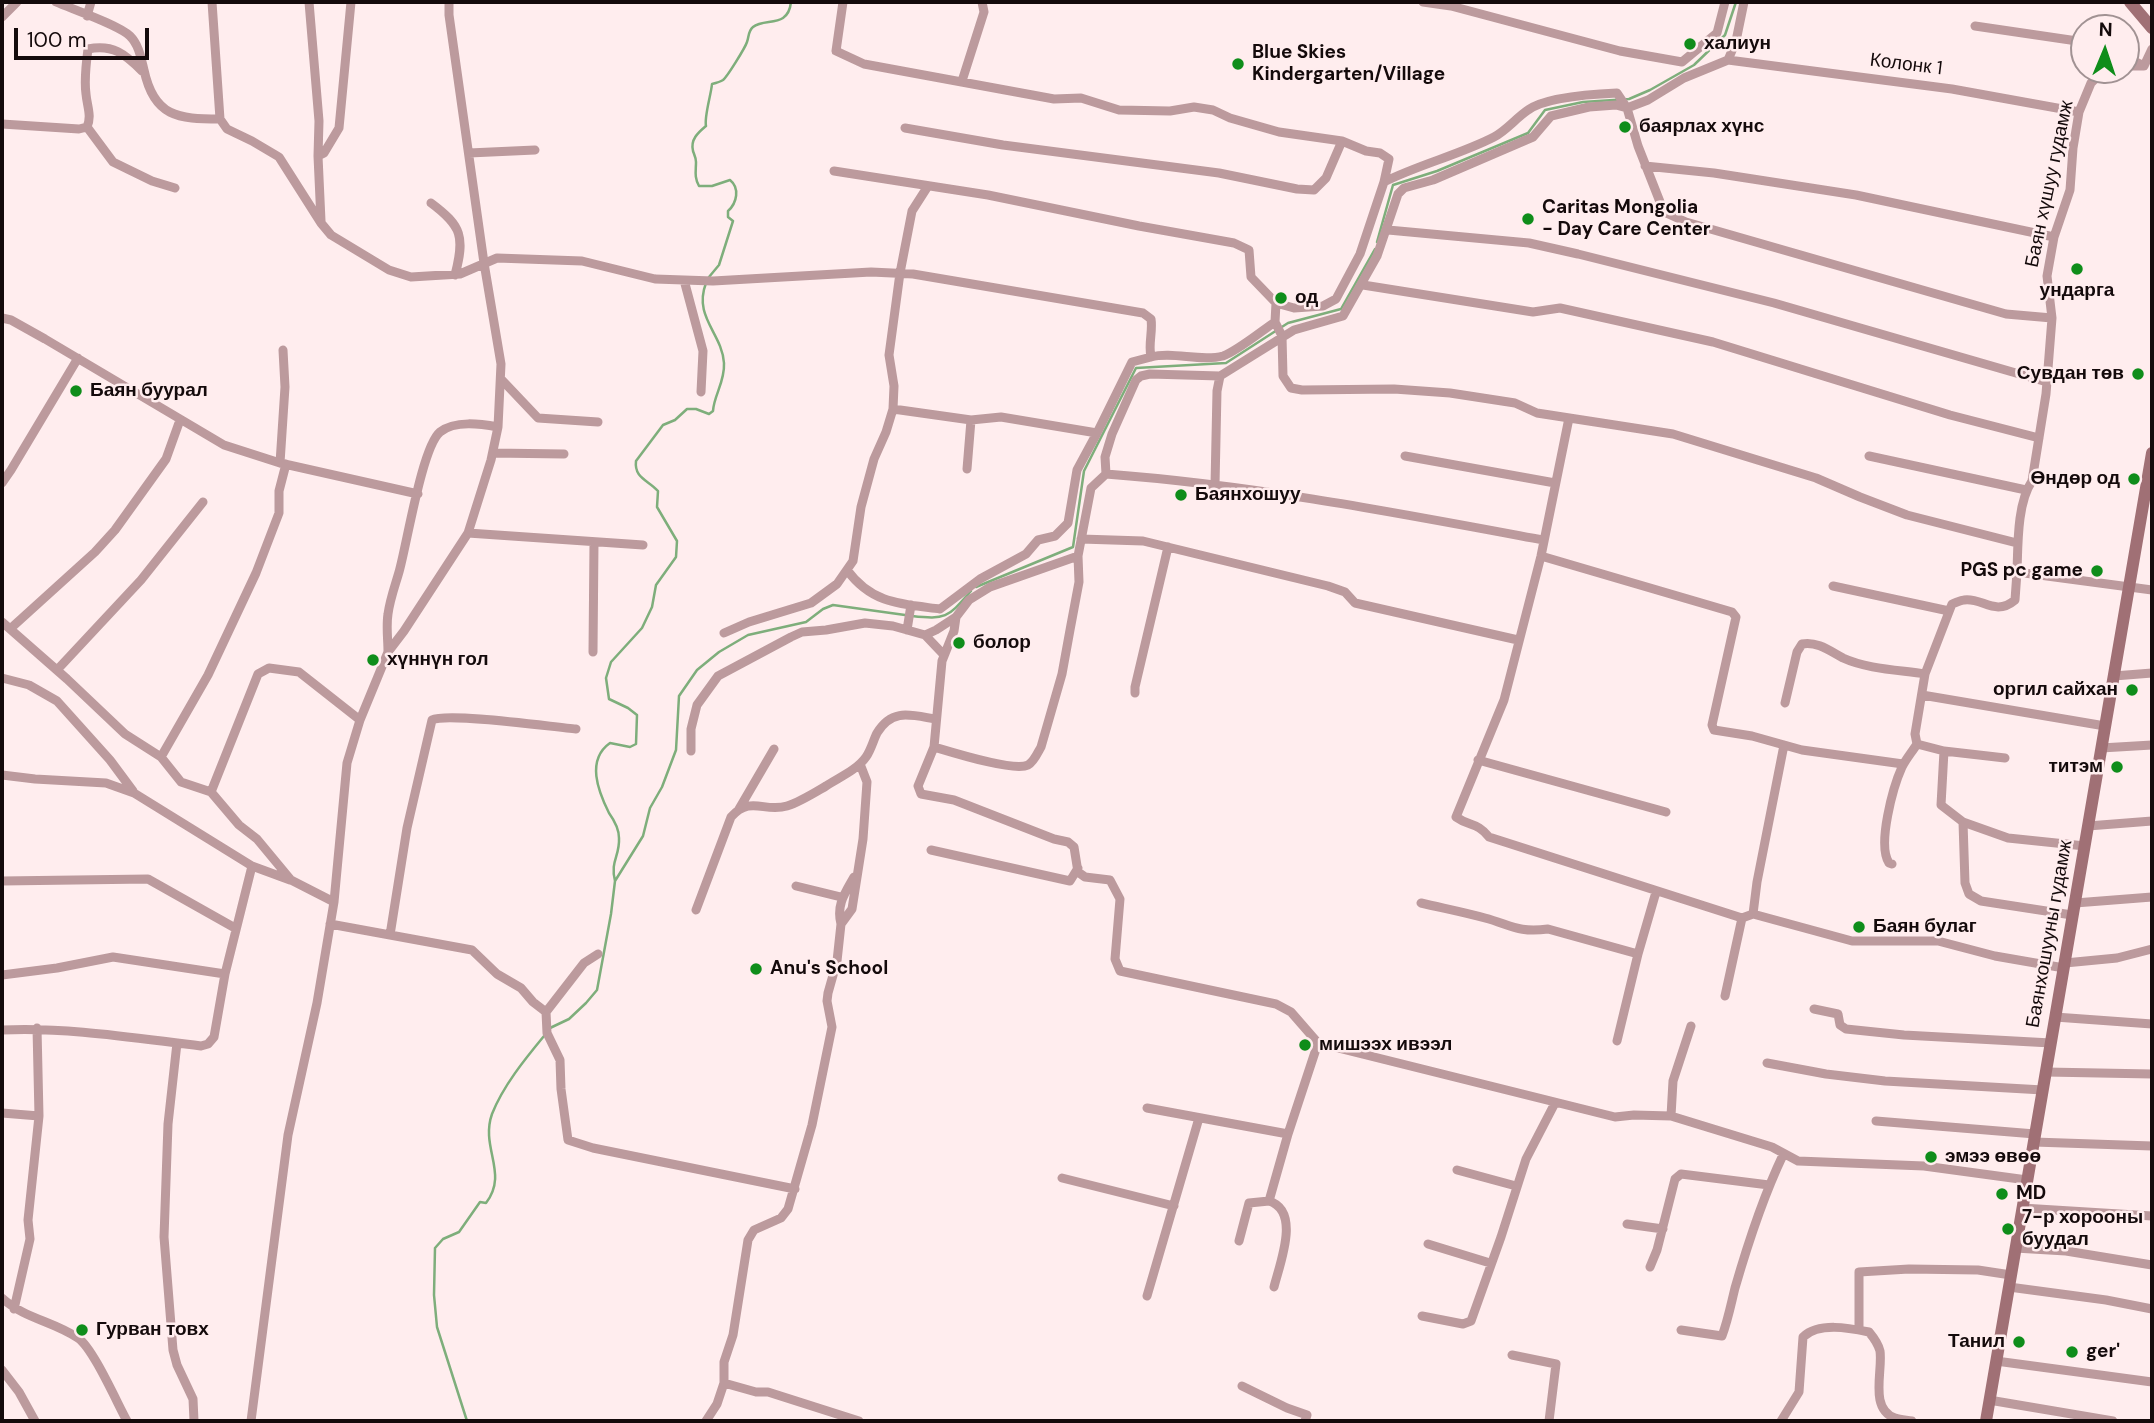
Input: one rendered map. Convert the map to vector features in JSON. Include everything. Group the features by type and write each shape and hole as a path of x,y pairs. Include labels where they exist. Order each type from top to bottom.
{"main road":[{"path":"2130,2 2152,28"},
{"name":"Баянхошууны гудамж","path":"1986,1421 2152,453"}],"street":[{"path":"2,15 17,2"},
{"path":"55,2 129,34 139,49 148,89"},
{"path":"87,16 91,2"},
{"path":"212,2 220,119 227,130 279,157 331,235 389,270 411,277 455,275 497,258 582,261 655,279 701,281 871,272 900,273 1143,313 1151,319 1151,356"},
{"path":"309,2 319,121 321,223"},
{"path":"318,156 324,153 339,128 351,2"},
{"path":"251,1421 288,1135 317,1003 334,902 347,763 360,720 388,652 468,533 493,453 498,427 501,364 484,263 449,2"},
{"path":"834,171 988,195 1234,243 1250,250 1251,277 1276,303 1294,309 1323,306 1336,299 1360,254 1389,159 1380,153 1366,151 1342,141 1279,132 1230,118 1213,110 1194,107 1170,111 1119,110 1081,98 1054,99 864,64 836,51 843,2"},
{"path":"962,81 984,12 982,2"},
{"path":"1423,2 1451,6 1620,51 1682,62 1717,33 1725,2"},
{"path":"691,751 691,729 697,705 718,676 802,632 940,609 973,583 1026,554 1038,540 1055,536 1068,523 1077,470 1132,362 1163,353 1180,357 1224,356 1279,329 1294,330 1343,316 1363,285 1388,230 1398,194 1404,188 1433,180 1533,137 1551,116 1589,107 1648,100 1684,78 1728,60 1736,41 1744,2"},
{"path":"1975,26 2070,40"},
{"path":"87,127 90,120 86,93 88,49 101,47 117,51 144,73 148,89 165,111 190,119 220,119"},
{"path":"2144,66 2152,49"},
{"name":"Колонк 1","path":"1728,60 1952,89 2079,112"},
{"path":"2140,64 2144,66"},
{"name":"Баян хүшуу гудамж","path":"1949,611 1952,604 1965,599 1999,607 2015,600 2017,543 2026,489 2032,481 2047,382 2052,318 2048,276 2054,237 2070,190 2079,112 2091,84"},
{"path":"1384,182 1412,168 1448,157 1495,136 1530,108 1573,96 1617,93 1624,102 1645,166 1664,212 1686,222 2006,314 2052,318"},
{"path":"2,124 79,129 87,127"},
{"path":"87,127 113,162 152,181 175,188"},
{"path":"905,128 1003,145 1219,173 1314,190 1326,178 1342,141"},
{"path":"469,153 535,150"},
{"path":"1645,166 1714,173 1856,195 2054,237"},
{"path":"723,633 811,603 837,584 853,561 860,507 893,409 894,386 889,355 912,211 928,186"},
{"path":"431,203 449,216 459,231 461,254 455,275"},
{"path":"1388,230 1530,243 1578,254 1774,303 2047,382"},
{"path":"684,280 704,351 702,392"},
{"path":"1363,285 1533,312 1560,308 1713,342 1950,415 2039,438"},
{"path":"1276,303 1283,376 1291,388 1394,389 1450,393 1515,403 1537,413 1673,435 1816,478 1907,515 2017,543"},
{"path":"2,318 11,320 78,358 224,444 283,463 418,494"},
{"path":"934,747 994,763 1020,767 1029,764 1041,747 1062,674 1079,582 1078,556 1091,488 1105,474 1105,457 1112,434 1136,380 1141,376 1220,376 1279,329"},
{"path":"161,757 208,675 256,573 279,513 285,387 283,350"},
{"path":"2,483 78,358"},
{"path":"1215,485 1217,391 1220,376"},
{"path":"501,379 538,418 598,422"},
{"path":"893,409 971,420 1001,417 1097,433"},
{"path":"1569,418 1541,556 1504,700 1456,817 1482,827 1489,837 1656,892 1742,918 1753,914 1852,941 1938,941 1995,956 2064,966 2117,958 2152,949"},
{"path":"180,420 166,458 115,530 95,552 6,625 125,734 161,757 181,782 211,792 239,825 257,839 291,880"},
{"path":"967,469 971,420"},
{"path":"388,652 387,617 391,594 400,570 427,453 439,433 452,426 480,424 498,427"},
{"path":"493,453 564,454"},
{"path":"1405,456 1555,483"},
{"path":"1869,456 2026,489"},
{"path":"1105,474 1215,485 1436,519 1543,540"},
{"path":"57,670 141,580 203,502"},
{"path":"468,533 643,545"},
{"path":"1082,539 1143,541 1328,586 1345,592 1355,603 1518,640"},
{"path":"593,652 594,542"},
{"path":"1135,693 1168,547"},
{"path":"925,635 956,617 969,600 990,587 1078,556"},
{"path":"1541,556 1732,612 1736,617 1712,725 1714,730 1752,736 1802,750 1903,764"},
{"path":"847,570 858,585 909,616 944,655"},
{"path":"2017,572 2152,590"},
{"path":"1833,586 1949,611 1925,674 1915,734 1917,744 1903,764 1888,819 1885,856 1892,864"},
{"path":"956,617 954,631 944,655 934,747 918,786 921,794 954,800 1068,842 1074,847 1078,872 1084,877 1110,880 1119,898 1115,959 1120,971 1276,1004 1291,1012 1318,1043 1615,1117 1671,1116 1772,1147 1798,1161 1924,1166 2027,1180"},
{"path":"1785,703 1797,652 1802,644 1811,642 1846,659 1925,674"},
{"path":"211,792 258,674 270,668 299,672 360,720"},
{"path":"2114,677 2152,673"},
{"path":"2,678 29,685 57,701 110,760 134,793"},
{"path":"1922,695 2105,726"},
{"path":"738,808 786,807 825,786 860,764 879,730 894,716 904,713 935,719"},
{"path":"390,935 407,828 432,720 437,717 576,729"},
{"path":"1917,744 1944,751 2005,758"},
{"path":"1753,914 1784,745"},
{"path":"2101,748 2152,745"},
{"path":"695,910 731,817 774,749"},
{"path":"1944,751 1941,805 1963,822 2008,838 2085,846"},
{"path":"1479,760 1666,812"},
{"path":"841,924 852,909 867,795 867,782 860,764"},
{"path":"2,775 106,783 134,793 252,866 291,880 334,902"},
{"path":"2088,826 2152,821"},
{"path":"1963,822 1965,883 1969,894 1981,901 2073,909 2152,897"},
{"path":"931,850 1070,881 1078,867"},
{"path":"2,1030 37,1028 107,1033 201,1046 208,1044 214,1037 235,928 252,866"},
{"path":"706,1421 717,1404 724,1383 723,1362 733,1335 748,1240 754,1230 781,1218 788,1209 795,1189 832,1027 827,1001 837,961 841,897 858,869"},
{"path":"2,881 148,879 235,928"},
{"path":"796,886 841,897"},
{"path":"1617,1041 1656,892"},
{"path":"1420,903 1487,918 1516,929 1548,929 1638,954"},
{"path":"1725,996 1742,918"},
{"path":"330,924 472,950 497,974 521,988 546,1012"},
{"path":"598,954 584,963 546,1012 547,1033 560,1060 568,1140 593,1148 795,1189"},
{"path":"2,975 113,957 225,974"},
{"path":"1814,1009 1838,1014 1840,1025 1846,1029 2051,1043"},
{"path":"2055,1017 2152,1024"},
{"path":"1671,1116 1673,1081 1691,1026"},
{"path":"14,1309 30,1239 28,1220 39,1116 37,1028"},
{"path":"177,1043 168,1124 164,1237 173,1350 193,1399 194,1421"},
{"path":"1269,1201 1318,1043"},
{"path":"1767,1063 1885,1081 2043,1090"},
{"path":"2046,1072 2152,1074"},
{"path":"1422,1316 1463,1324 1471,1321 1526,1159 1555,1102"},
{"path":"1147,1108 1288,1134"},
{"path":"2,1113 39,1116"},
{"path":"1147,1296 1199,1118"},
{"path":"1876,1121 2034,1138 2152,1146"},
{"path":"1681,1330 1722,1336 1769,1185 1783,1155"},
{"path":"1457,1170 1517,1186"},
{"path":"1650,1268 1675,1179 1681,1174 1769,1185"},
{"path":"1062,1178 1174,1206"},
{"path":"1239,1241 1248,1203 1277,1203 1284,1213 1288,1228 1274,1287"},
{"path":"2022,1208 2152,1216"},
{"path":"1627,1224 1663,1228"},
{"path":"1429,1244 1490,1263"},
{"path":"2015,1248 2066,1251 2152,1265"},
{"path":"1859,1330 1859,1272 1909,1269 1978,1270 2010,1281 2152,1309"},
{"path":"2,1298 14,1309 80,1339 98,1365 127,1421"},
{"path":"1781,1421 1799,1392 1803,1337 1811,1330 1824,1328 1869,1332 1880,1351 1879,1396 1883,1409 1892,1418 1912,1421"},
{"path":"1512,1355 1556,1364 1549,1421"},
{"path":"1996,1360 2152,1382"},
{"path":"2,1370 19,1392 35,1421"},
{"path":"724,1383 755,1392 768,1392 859,1421"},
{"path":"1242,1386 1307,1415 1305,1421"},
{"path":"1989,1400 2113,1421"}],"waterway":[{"path":"709,277 719,265 733,221 728,217 728,211 735,200 736,191 730,180 712,186 699,186 693,143 706,126 712,84 723,80 728,74 746,45 751,29 758,24 781,19 789,10 791,2"},
{"path":"1377,242 1393,185 1437,171 1528,133 1545,110 1583,102 1629,99 1650,90 1694,65 1725,35 1736,2"},
{"path":"976,587 1073,547 1084,471 1136,368 1226,363 1288,323 1341,309 1375,249"},
{"path":"615,881 614,868 619,835 601,795 596,767 598,758 610,743 630,747 636,744 637,715 609,699 606,678 611,662 642,628 652,607 656,585 676,557 677,541 657,507 658,491 639,475 636,461 663,425 675,420 687,409 709,414 713,411 724,363 719,343 705,315 703,295 706,283"},
{"path":"912,616 946,615 971,591"},
{"path":"550,1028 569,1019 597,990 615,881 643,836 650,808 662,787 676,750 679,696 697,670 719,652 748,635 806,622 833,605 905,615"},
{"path":"467,1421 437,1327 434,1295 435,1248 443,1239 459,1232 480,1202 486,1203 492,1192 495,1181 489,1138 492,1114 508,1083 544,1036"}],"place":[{"name":"халиун","path":"1690,44"},
{"name":"Blue Skies Kindergarten/Village","path":"1238,64"},
{"name":"баярлах хүнс","path":"1625,127"},
{"name":"Caritas Mongolia - Day Care Center","path":"1528,219"},
{"name":"ундарга","path":"2077,269"},
{"name":"од","path":"1281,298"},
{"name":"Сувдан төв","path":"2138,374"},
{"name":"Баян буурал","path":"76,391"},
{"name":"Өндөр од","path":"2134,479"},
{"name":"Баянхошуу","path":"1181,495"},
{"name":"PGS pc game","path":"2097,571"},
{"name":"болор","path":"959,643"},
{"name":"хүннүн гол","path":"373,660"},
{"name":"оргил сайхан","path":"2132,690"},
{"name":"титэм","path":"2117,767"},
{"name":"Баян булаг","path":"1859,927"},
{"name":"Anu's School","path":"756,969"},
{"name":"мишээх ивээл","path":"1305,1045"},
{"name":"эмээ өвөө","path":"1931,1157"},
{"name":"MD","path":"2002,1194"},
{"name":"7-р хорооны буудал","path":"2008,1229"},
{"name":"Гурван товх","path":"82,1330"},
{"name":"Танил","path":"2019,1342"},
{"name":"ger'","path":"2072,1352"}]}
